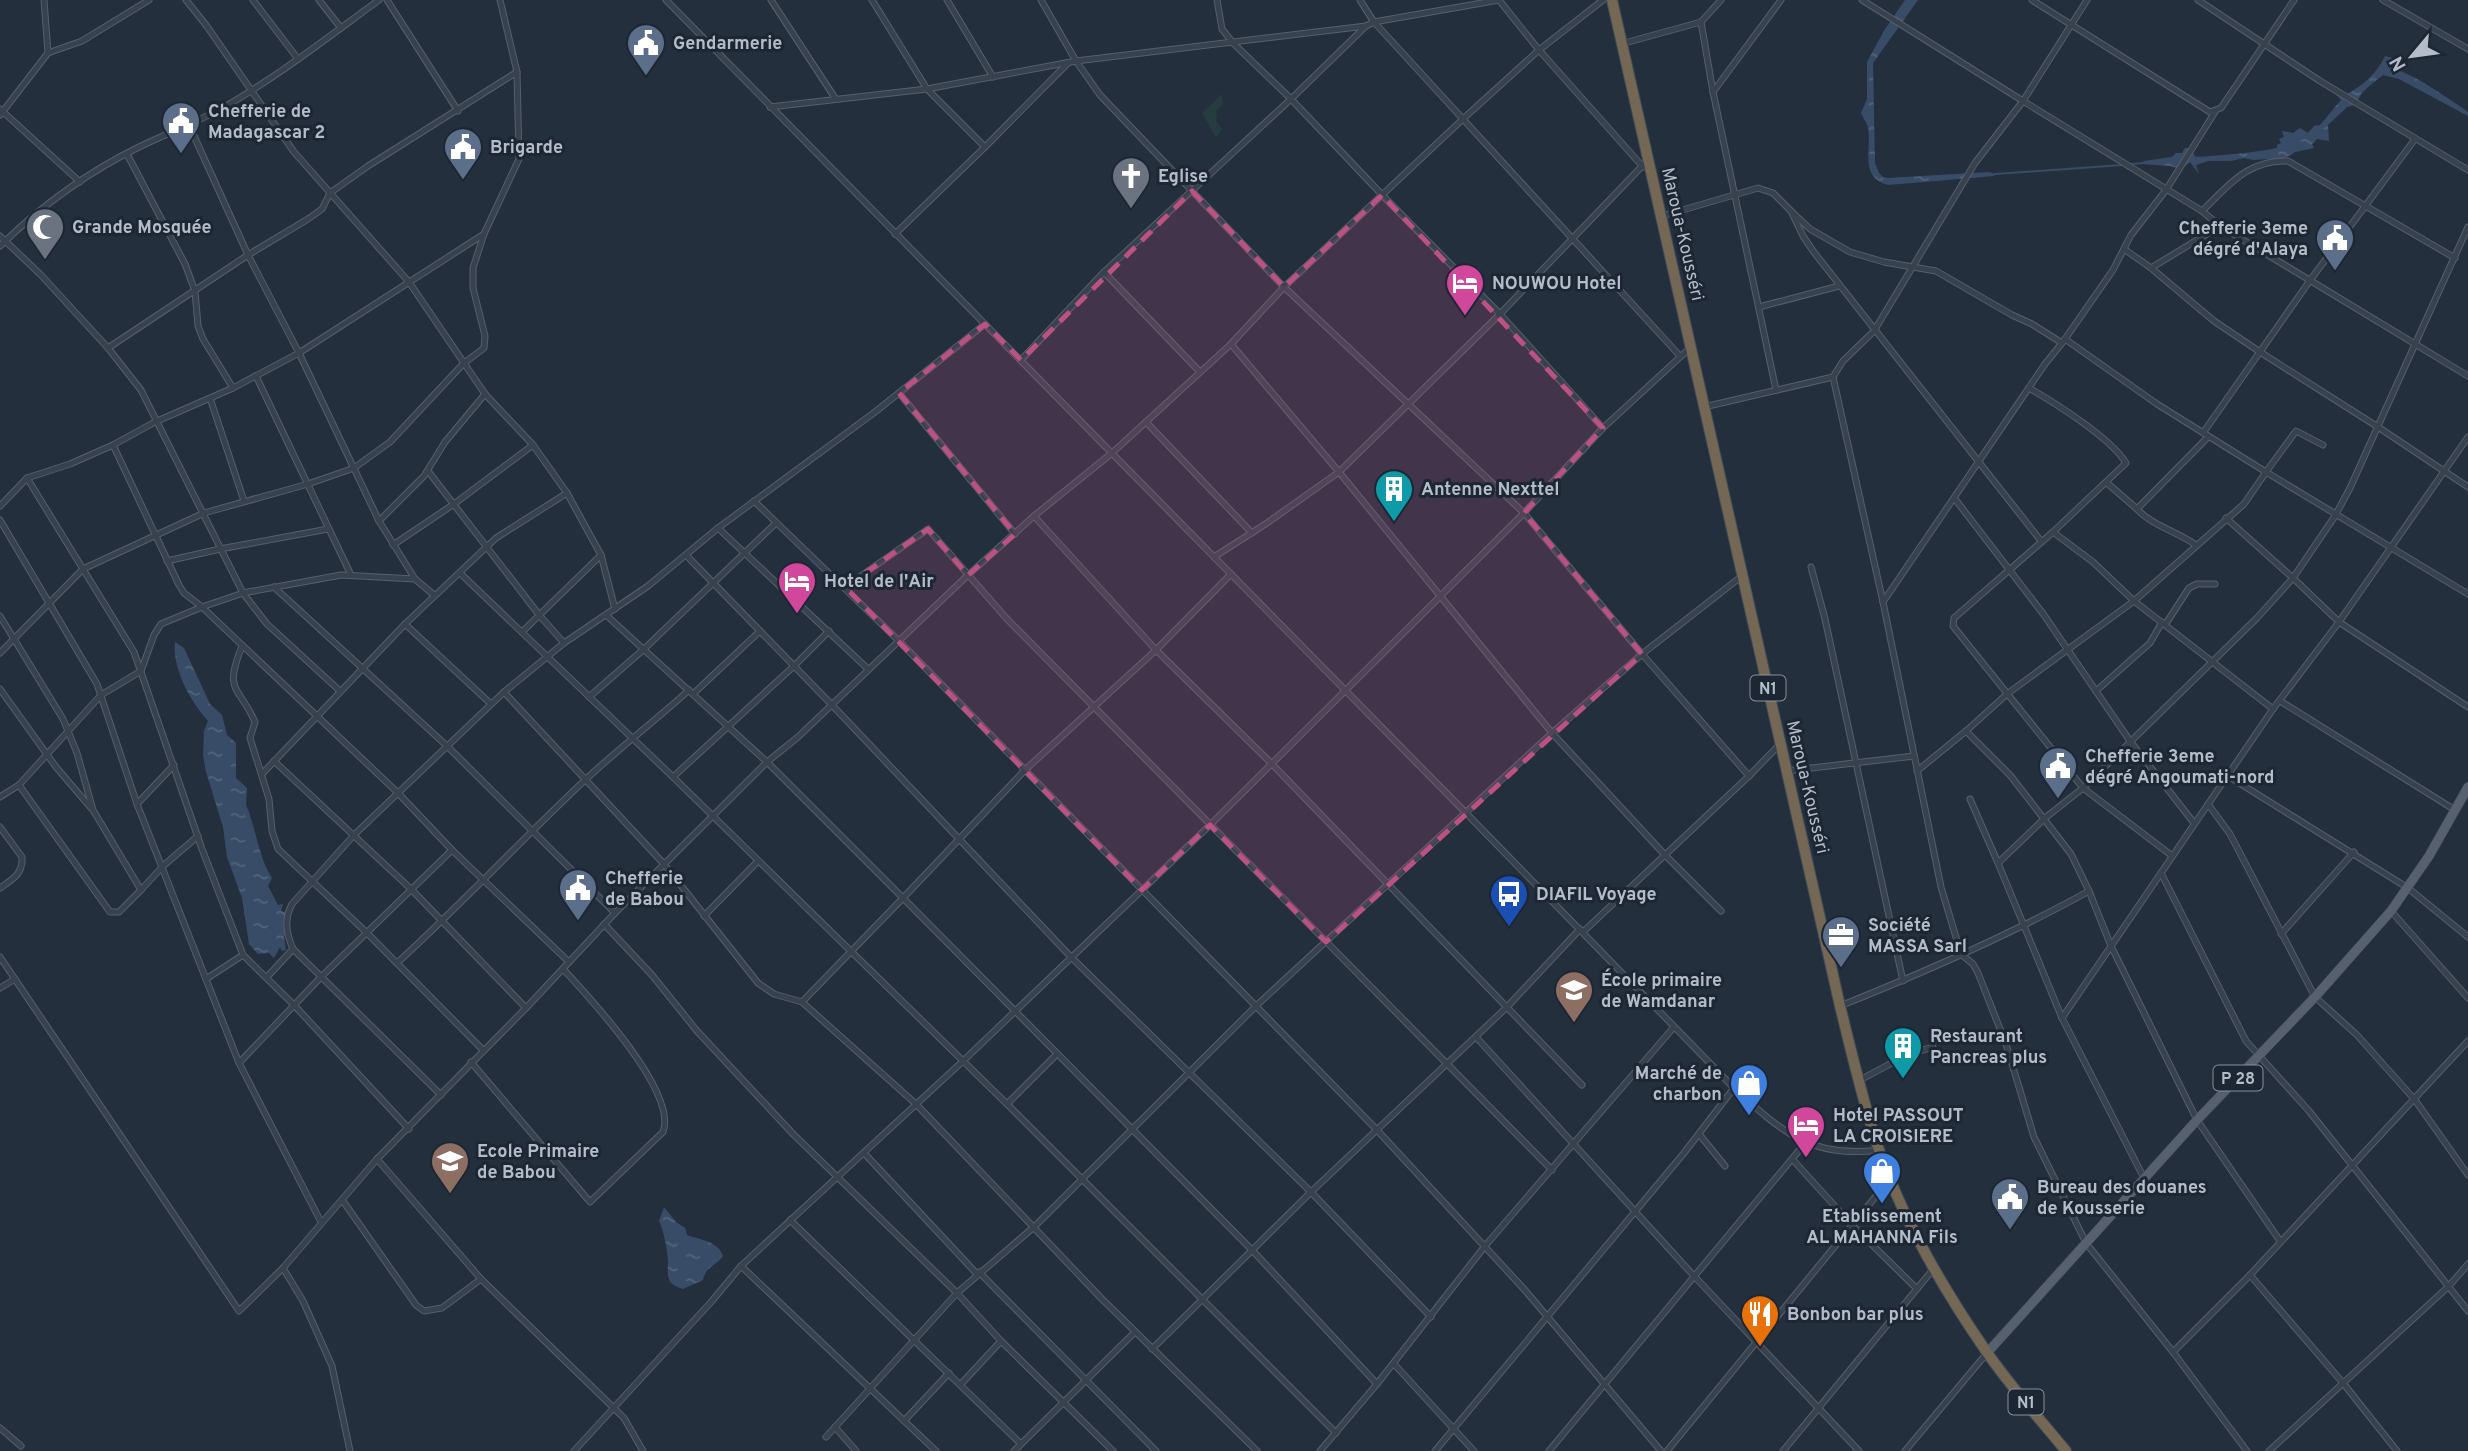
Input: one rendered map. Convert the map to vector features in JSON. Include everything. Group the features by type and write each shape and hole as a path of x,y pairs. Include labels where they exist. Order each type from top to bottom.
{"highway":[{"name":"Maroua-Kousséri","path":"1612,0 1645,163 1691,347 1840,1006 1858,1081 1879,1150 1890,1179 1935,1267 1987,1353 2066,1451"}],"main road":[{"name":"P 28","path":"1987,1353 2197,1120 2315,997 2391,911 2408,888 2468,787"}],"street":[{"path":"44,0 48,53"},
{"path":"80,182 1,112 48,53 82,41 149,0"},
{"path":"186,0 293,152 409,282 485,394 533,444 567,493 601,555 615,609"},
{"path":"253,0 298,59"},
{"path":"319,0 341,28"},
{"path":"341,691 267,624 243,593 141,390 127,369 41,275 2,241 80,182 127,154 250,92 379,0"},
{"path":"387,0 458,111"},
{"path":"0,653 83,569 204,513 308,484 354,468 400,433 463,364 484,348 472,288 473,268 484,234 519,159 517,72 500,0"},
{"path":"666,0 1734,1088 1789,1135 1838,1152 1879,1150"},
{"path":"771,0 835,98"},
{"path":"872,0 927,89 985,147"},
{"path":"947,0 993,77"},
{"path":"1041,0 1076,61 1100,95 1284,287 1524,513 1749,776"},
{"path":"1217,0 1222,29 1233,43 1500,314 1603,428"},
{"path":"1360,0 1374,22 1680,356"},
{"path":"1021,360 1104,272 1366,26 1374,22 1499,0 1539,50 1645,163 1500,314 1339,472 1214,557"},
{"path":"0,957 239,1311 283,1268 377,1159 526,1008 604,924 767,762 798,737 968,575 1034,516 1112,453 1231,344 1284,287 1464,118 1539,50 1602,0"},
{"path":"1621,44 1701,22 1721,0"},
{"path":"1713,92 1781,0"},
{"path":"1862,0 2202,211 2220,226 2468,376"},
{"path":"2032,0 2210,112 2215,112"},
{"path":"2087,0 2022,101 1975,163 1874,331 1843,361 1833,377 1883,602 1941,887 1961,954 1973,964 1978,973 2006,1044 2034,1137 2086,1243 2174,1352 2247,1451"},
{"path":"2198,0 2320,82 2468,170"},
{"path":"1883,602 2028,388 2113,270 2131,234 2166,190 2215,112 2221,108 2294,0"},
{"path":"2383,0 2468,49"},
{"path":"1701,22 1713,92 1776,390"},
{"path":"770,107 927,89 1076,61 1366,26"},
{"path":"895,234 1069,62"},
{"path":"108,348 322,209 330,193 368,166 517,72"},
{"path":"189,125 248,255 299,353 379,520 415,579 434,595"},
{"path":"2137,509 2206,435 2311,279 2414,139"},
{"path":"127,154 185,264 195,291 198,326 203,339 233,388"},
{"path":"2202,211 2234,180 2259,164 2271,160 2288,161 2455,258"},
{"path":"1660,217 1763,188 1773,193 1810,229 1857,255 1936,271 2063,341 2157,404 2335,516 2468,594"},
{"path":"1791,211 1803,236 1839,286 2042,541"},
{"path":"2151,268 2220,226"},
{"path":"1998,863 2045,818 2083,788 2213,662 2294,578 2335,516 2468,227"},
{"path":"0,506 27,478 70,464 113,445 155,422 233,388 299,353 484,234"},
{"path":"2124,248 2214,321 2468,487"},
{"path":"1104,272 1200,372"},
{"path":"1759,307 1839,286"},
{"path":"441,1095 293,948 286,930 292,904 354,835 504,692 564,643 615,609 718,528 899,393 985,324"},
{"path":"1231,344 1552,733 1721,911"},
{"path":"574,1451 741,1266 963,1061 1210,825 1524,513 1603,428 1691,347"},
{"path":"256,376 351,575"},
{"path":"1704,407 1833,377"},
{"path":"2028,388 2059,405 2125,460 2125,466 1954,618 1953,626 2083,788 2171,855"},
{"path":"899,393 1015,534"},
{"path":"379,520 428,471 445,442 485,394"},
{"path":"211,398 244,501"},
{"path":"1146,422 1252,533"},
{"path":"1917,771 2007,694 2134,601 2252,495 2296,431 2323,445"},
{"path":"2062,1018 2273,709 2339,622 2468,437"},
{"path":"393,545 454,504 533,444"},
{"path":"113,445 154,536 184,593 398,793 452,850 569,962"},
{"path":"428,471 564,643"},
{"path":"27,478 134,652 243,955 294,1005 409,1129"},
{"path":"2107,482 2150,520 2173,530 2196,545"},
{"path":"262,774 434,595 503,532 567,493"},
{"path":"1955,499 2010,568 2130,741 2194,823"},
{"path":"754,501 898,640 1377,1130 1546,1315 1661,1451"},
{"path":"1034,516 1156,650 1272,763 1582,1085"},
{"path":"2226,518 2339,622 2468,707"},
{"path":"0,520 96,684 137,804 239,1063 320,1222"},
{"path":"589,697 644,649 776,523"},
{"path":"718,528 868,669"},
{"path":"167,561 328,529"},
{"path":"845,587 928,529 1007,619 1552,1170"},
{"path":"2053,532 2093,562 2134,601 2273,709"},
{"path":"522,632 601,555"},
{"path":"686,555 1071,957 1311,1192 1431,1317"},
{"path":"1811,567 1903,981"},
{"path":"460,573 1083,1178 1336,1433"},
{"path":"803,1002 1026,770 1156,650 1231,574"},
{"path":"0,797 19,785 101,695 142,671 154,635 161,624 243,593 274,587 351,575 415,579"},
{"path":"826,1437 957,1293 1034,1227 1256,1006 1552,733 1642,654 1742,576"},
{"path":"2096,691 2150,643 2189,588 2197,584 2215,584"},
{"path":"274,587 447,747 615,913"},
{"path":"606,615 767,762 1252,1250 1377,1384"},
{"path":"0,616 69,732 93,810"},
{"path":"405,624 491,704"},
{"path":"397,962 444,921 532,831 631,737 691,692 760,631"},
{"path":"673,777 829,631"},
{"path":"242,646 233,684 254,718 250,738 269,799 272,831 278,849 397,962 483,1050"},
{"path":"0,689 47,755 93,810 141,890"},
{"path":"504,692 664,864 758,983 774,994 803,1002 916,1104 1135,1332 1257,1451"},
{"path":"2280,701 2455,810"},
{"path":"1966,731 2010,775 2071,854 2090,891 2111,946 2197,1120 2280,1241"},
{"path":"1152,1349 1311,1192 1780,744"},
{"path":"1786,771 1914,756"},
{"path":"274,761 444,921 526,1008"},
{"path":"137,804 174,765"},
{"path":"2228,776 2408,888 2468,937"},
{"path":"19,785 110,912 119,912 163,866 198,836"},
{"path":"1970,799 2062,1018 2145,1179"},
{"path":"2208,804 2230,834 2315,997 2357,1035 2415,1100 2468,1175"},
{"path":"0,827 22,857 22,862 16,877 0,888"},
{"path":"239,1063 366,932 452,850"},
{"path":"2281,934 2354,852"},
{"path":"704,916 758,861"},
{"path":"2161,873 2235,1022 2258,1057 2309,1111 2468,1311"},
{"path":"1840,1006 1903,981 2024,926 2090,891"},
{"path":"2391,911 2468,998"},
{"path":"604,924 652,975 697,1031 746,1085 1113,1451"},
{"path":"267,977 293,948"},
{"path":"206,979 243,955"},
{"path":"471,1062 590,1202 663,1132 665,1126 661,1102 631,1048 605,1014 563,969"},
{"path":"0,988 15,979"},
{"path":"1321,1451 1394,1364 1485,1247 1674,1027"},
{"path":"1476,1037 1694,1276 1859,1451"},
{"path":"2174,1352 2250,1275 2468,1041"},
{"path":"1858,1081 1907,1055 1933,1046"},
{"path":"1007,1104 1057,1054"},
{"path":"1435,1451 1699,1134 1734,1088"},
{"path":"1699,1134 1725,1166"},
{"path":"1549,1451 1806,1142"},
{"path":"864,1153 978,1273 1156,1451"},
{"path":"377,1159 481,1279 614,1408 632,1430 643,1451"},
{"path":"1793,1160 1852,1225 1917,1289"},
{"path":"1667,1451 1890,1179"},
{"path":"343,1200 416,1305 424,1311 442,1308 481,1279"},
{"path":"790,1220 1021,1444"},
{"path":"2269,1451 2449,1286 2468,1264"},
{"path":"741,1266 936,1451"},
{"path":"1783,1451 1935,1267"},
{"path":"283,1268 303,1301 332,1366 350,1451"},
{"path":"2250,1275 2397,1451"},
{"path":"1014,1451 1135,1332"},
{"path":"961,1384 1001,1341"},
{"path":"1905,1451 1987,1353"},
{"path":"1394,1364 1474,1451"},
{"path":"904,1421 949,1373"},
{"path":"835,1427 856,1451"},
{"path":"0,1428 21,1446"}],"highlighted area":[{"path":"1192,191 1284,287 1382,195 1603,428 1524,513 1642,654 1326,942 1210,825 1142,890 845,587 928,529 968,575 1015,534 899,393 985,324 1021,360"}],"green space":[{"path":"1222,94 1223,104 1216,111 1215,119 1222,129 1216,138 1202,113"}],"water":[{"path":"1905,0 1918,0 1873,63 1875,163 1879,173 1888,178 1989,172 1995,174 1994,176 1888,185 1873,176 1869,162 1868,128 1861,113 1867,99 1867,62"},
{"path":"2385,56 2392,58 2394,69 2431,88 2468,112 2468,116 2399,79 2383,75 2364,92 2358,104 2347,107 2328,125 2329,141 2317,139 2312,144 2314,148 2295,152 2285,158 2208,161 2196,165 2199,174 2190,162 2181,169 2141,164 2144,161 2172,157 2176,153 2182,153 2185,148 2196,157 2277,148 2281,143 2279,139 2284,137 2282,131 2293,133 2300,128 2308,133 2314,126 2320,125 2341,100 2333,91 2345,95 2358,88 2374,73"},
{"path":"175,642 184,648 210,704 222,715 227,735 236,743 236,778 247,788 246,805 272,878 268,886 278,905 283,904 281,911 285,912 289,927 284,937 286,950 282,951 280,947 274,958 269,953 258,954 249,944 242,898 227,857 223,827 206,772 203,755 204,731 208,721 184,684 176,663"},
{"path":"664,1207 676,1222 685,1228 687,1235 713,1244 723,1256 706,1272 703,1280 683,1289 673,1284 668,1277 668,1257 659,1221"}],"waterway":[{"path":"2131,164 2143,163"},
{"path":"1995,174 2122,165"}],"place":[{"name":"Gendarmerie","path":"646,77"},
{"name":"Chefferie de Madagascar 2","path":"181,155"},
{"name":"Brigarde","path":"463,181"},
{"name":"Eglise","path":"1131,210"},
{"name":"Grande Mosquée","path":"45,261"},
{"name":"Chefferie 3eme dégré d'Alaya","path":"2335,272"},
{"name":"NOUWOU Hotel","path":"1465,317"},
{"name":"Antenne Nexttel","path":"1394,523"},
{"name":"Hotel de l'Air","path":"797,615"},
{"name":"Chefferie 3eme dégré Angoumati-nord","path":"2058,800"},
{"name":"Chefferie de Babou","path":"578,922"},
{"name":"DIAFIL Voyage","path":"1509,928"},
{"name":"Société MASSA Sarl","path":"1841,969"},
{"name":"École primaire de Wamdanar","path":"1574,1024"},
{"name":"Restaurant Pancreas plus","path":"1903,1080"},
{"name":"Marché de charbon","path":"1749,1117"},
{"name":"Hotel PASSOUT LA CROISIERE","path":"1806,1159"},
{"name":"Ecole Primaire de Babou","path":"450,1195"},
{"name":"Etablissement AL MAHANNA Fils","path":"1882,1205"},
{"name":"Bureau des douanes de Kousserie","path":"2010,1231"},
{"name":"Bonbon bar plus","path":"1760,1348"}]}
